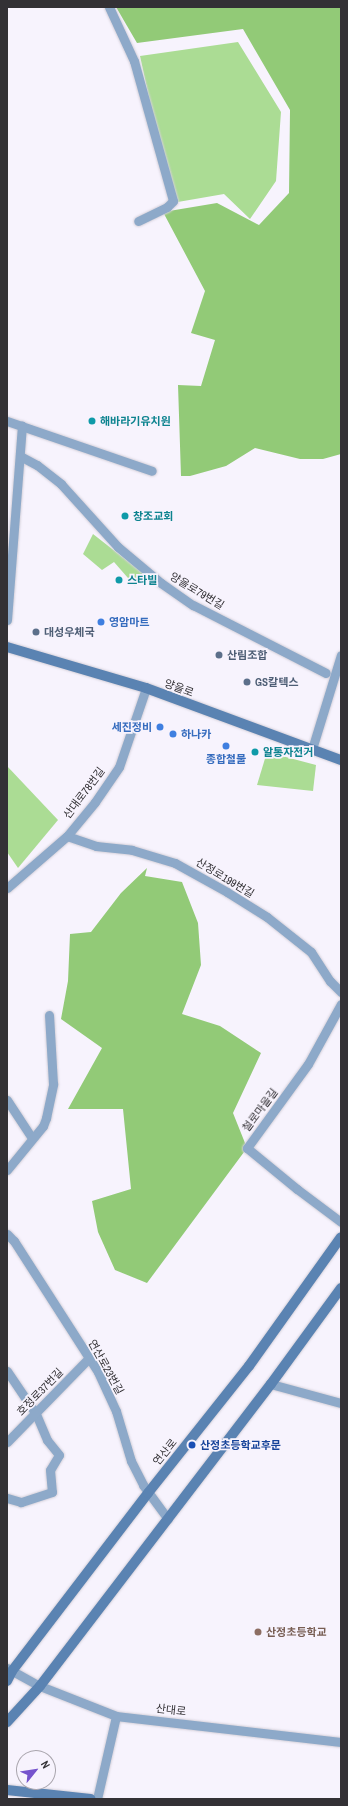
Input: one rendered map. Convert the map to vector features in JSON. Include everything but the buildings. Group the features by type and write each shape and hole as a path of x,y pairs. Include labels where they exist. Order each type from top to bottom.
{"street":[{"path":"108,7 134,61 173,201 167,207 138,221"},
{"path":"7,421 152,470"},
{"path":"7,620 22,426"},
{"name":"양을로79번길","path":"20,456 37,465 61,484 118,546 161,583 193,604 326,673"},
{"name":"양을로","path":"7,647 146,688 341,760"},
{"path":"312,749 341,655"},
{"name":"산대로78번길","path":"7,888 67,836 95,802 119,767 146,688"},
{"name":"산정로199번길","path":"67,836 96,846 132,850 175,863 227,892 267,917 311,952 330,981 341,992"},
{"name":"철로마을길","path":"341,1004 308,1064 247,1148 297,1189 341,1222"},
{"path":"7,1170 43,1126 50,1102 53,1068 49,1016"},
{"path":"7,1100 32,1138"},
{"name":"연산로23번길","path":"7,1234 11,1243 90,1358 111,1398 131,1461 148,1493 168,1519"},
{"name":"연산로","path":"7,1681 10,1669 249,1366 341,1238"},
{"path":"7,1722 40,1686 271,1384 341,1288"},
{"name":"호정로37번길","path":"7,1442 90,1358"},
{"path":"7,1371 36,1414 47,1440 59,1455 50,1470 52,1492 21,1502 7,1498"},
{"path":"271,1384 341,1403"},
{"name":"산대로","path":"10,1669 40,1686 116,1716 306,1736 341,1742"},
{"path":"97,1799 116,1716"},
{"path":"7,1787 18,1791"},
{"path":"7,1790 91,1799"}],"green space":[{"path":"116,7 341,7 341,454 323,459 300,459 255,448 226,466 190,476 181,476 178,385 201,386 215,340 191,333 205,291 163,212 217,203 259,225 289,193 290,110 243,29 137,43"},
{"path":"238,42 281,112 276,181 250,219 224,194 172,203 140,56"},
{"path":"93,534 144,574 135,586 114,562 102,570 83,554"},
{"path":"267,752 316,765 313,791 257,785"},
{"path":"7,766 58,820 18,868 7,852"},
{"path":"147,868 145,876 182,882 198,923 201,965 182,1014 220,1026 261,1053 233,1113 247,1148 147,1283 115,1270 98,1232 92,1201 131,1189 123,1109 68,1109 102,1048 61,1019 68,981 70,934 91,932 121,893"}],"place":[{"name":"해바라기유치원","path":"92,421"},
{"name":"창조교회","path":"125,516"},
{"name":"스타빌","path":"119,580"},
{"name":"영암마트","path":"101,622"},
{"name":"대성우체국","path":"36,632"},
{"name":"산림조합","path":"219,655"},
{"name":"GS칼텍스","path":"247,682"},
{"name":"세진정비","path":"160,727"},
{"name":"하나카","path":"173,734"},
{"name":"종합철물","path":"226,746"},
{"name":"알통자전거","path":"255,752"},
{"name":"산정초등학교후문","path":"192,1445"},
{"name":"산정초등학교","path":"258,1632"}]}
